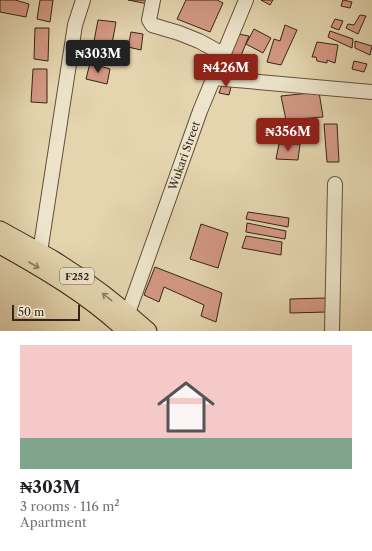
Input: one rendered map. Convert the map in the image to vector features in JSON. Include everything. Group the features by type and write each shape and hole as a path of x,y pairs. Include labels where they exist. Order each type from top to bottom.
{"main road":[{"name":"F252","path":"0,230 40,252 92,286 128,313 148,331"},
{"name":"F252","path":"0,245 83,295 126,331"}],"street":[{"path":"40,252 76,25 82,0"},
{"path":"153,0 149,20 152,25 179,32 223,54"},
{"name":"Wukari Street","path":"128,313 200,111 246,0"},
{"path":"213,78 372,92"},
{"path":"332,331 335,184"}],"building":[{"path":"0,0 15,0 29,4 26,17 0,12"},
{"path":"40,0 53,0 50,22 37,19"},
{"path":"128,0 149,0 148,4"},
{"path":"186,0 217,0 223,3 210,32 177,19"},
{"path":"261,0 273,0 270,5"},
{"path":"343,0 352,2 350,8 341,6"},
{"path":"360,15 366,16 358,34 346,28 348,24 354,25"},
{"path":"335,19 343,21 339,30 331,27"},
{"path":"98,20 116,22 112,44 94,41"},
{"path":"285,25 297,30 281,65 267,62 274,39 280,41"},
{"path":"35,28 49,28 48,61 34,59"},
{"path":"254,29 271,38 263,53 246,44"},
{"path":"330,31 353,39 352,48 328,37"},
{"path":"131,32 143,34 141,50 128,47"},
{"path":"238,34 249,36 238,63 229,58"},
{"path":"355,41 372,46 370,55 355,48"},
{"path":"317,42 338,45 335,63 327,60 327,63 317,61 316,57 312,57"},
{"path":"354,61 367,64 364,72 352,69"},
{"path":"90,63 110,69 107,84 86,79"},
{"path":"33,69 47,69 47,103 31,102"},
{"path":"223,82 232,83 229,95 219,93"},
{"path":"319,92 323,117 286,120 281,96"},
{"path":"324,124 337,124 339,162 327,162"},
{"path":"279,144 300,144 298,160 276,159"},
{"path":"248,212 289,218 288,227 246,219"},
{"path":"247,223 286,231 285,239 246,232"},
{"path":"201,224 228,233 218,268 190,259"},
{"path":"246,236 282,242 281,255 242,248"},
{"path":"155,267 222,293 216,322 201,316 204,305 164,287 159,302 144,295"},
{"path":"326,298 327,312 290,313 290,299"}]}
